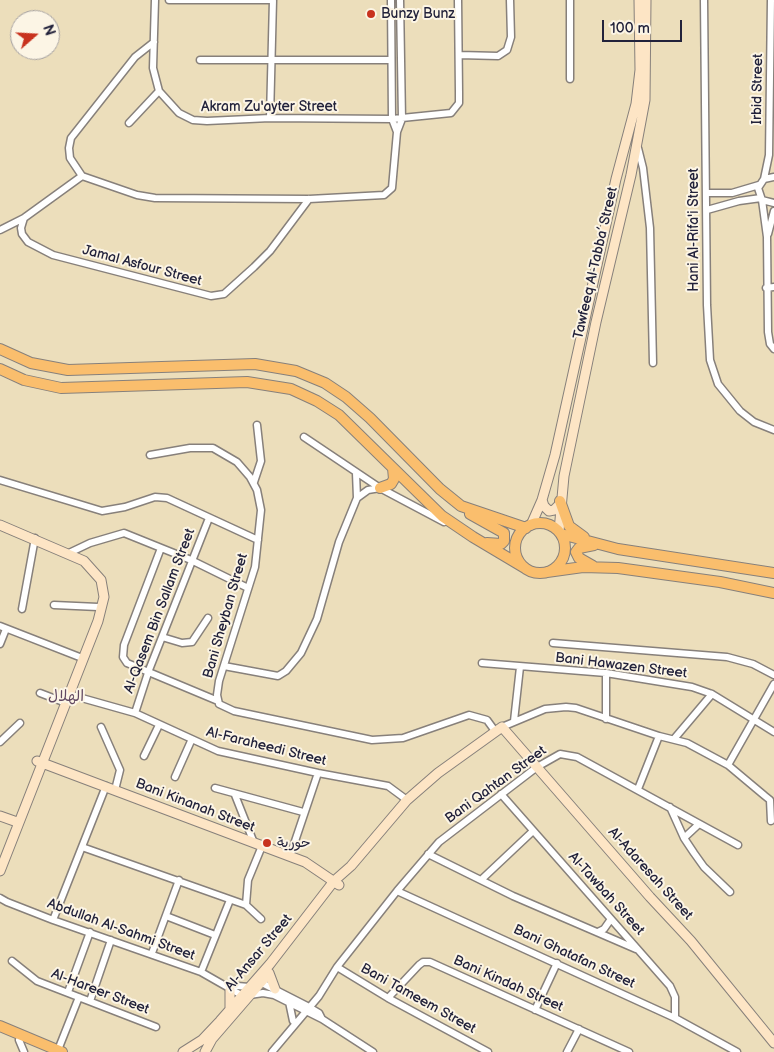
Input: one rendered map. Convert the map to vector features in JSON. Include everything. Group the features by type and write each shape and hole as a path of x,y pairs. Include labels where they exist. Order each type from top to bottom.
{"main road":[{"path":"0,349 31,363 68,370 255,364 296,371 325,383 346,398 370,418 440,489 468,510 479,521 504,533 504,541 500,544 483,543"},
{"path":"0,369 24,380 62,388 129,388 248,382 278,386 303,394 334,411 427,504 457,528 535,573 595,567 720,582 774,593"},
{"path":"380,488 391,484 395,474 393,468"},
{"path":"560,503 572,530 598,545"},
{"path":"468,510 528,526 546,524 560,533 598,545 774,573"},
{"path":"525,568 518,558 515,546 519,535 528,526"},
{"path":"547,572 557,567 564,557 565,545 560,533"},
{"path":"595,567 579,558 576,552 582,547 598,545"},
{"path":"0,1026 60,1051"},
{"path":"0,1033 45,1052"}],"street":[{"name":"Akram Zu'ayter Street","path":"155,0 154,68 159,91 174,109 193,120 270,118 392,119 442,115 456,109 460,93 459,55"},
{"path":"169,0 273,0 270,118"},
{"path":"391,0 390,60 392,119 397,132"},
{"path":"154,42 135,57 71,138 70,158 82,176 146,197 309,199 374,196 389,192 393,182 397,132 402,118 400,0"},
{"path":"458,0 459,55 498,56 507,50 511,37 510,0"},
{"path":"570,0 570,79"},
{"name":"Tawfeeq Al-Tabba’ Street","path":"528,526 542,500 556,454 616,179 636,104 640,70 639,0"},
{"name":"Tawfeeq Al-Tabba’ Street","path":"560,533 560,503 596,322 629,183 647,83 646,0"},
{"name":"Hani Al-Rifa'i Street","path":"704,0 707,305 710,360 718,384 734,404 750,419 774,430"},
{"name":"Irbid Street","path":"764,178 769,155 771,0"},
{"path":"200,60 390,60"},
{"path":"129,123 159,91"},
{"path":"637,144 643,168 650,228 653,362"},
{"path":"0,230 24,218 82,176"},
{"path":"774,177 764,178 759,185 758,192 762,199 767,237 766,288 769,340 774,349"},
{"path":"616,179 629,183"},
{"path":"706,193 732,193 759,185"},
{"name":"Jamal Asfour Street","path":"24,218 22,234 28,242 46,252 199,294 218,296 230,290 270,251 309,199"},
{"path":"707,210 739,201 762,199 774,203"},
{"path":"767,237 774,211"},
{"path":"766,288 774,287"},
{"path":"254,482 261,461 257,425"},
{"path":"304,437 380,488 457,528"},
{"name":"Bani Sheyban Street","path":"150,455 190,448 213,448 237,462 254,482 261,510 255,567 217,691 218,701"},
{"path":"224,666 274,677 282,674 294,662 317,619 339,542 358,498 356,473"},
{"path":"0,480 102,511 125,508 162,496 258,540"},
{"path":"358,498 368,490 380,488"},
{"path":"542,500 544,506 549,511 554,510 560,503"},
{"name":"Al-Qasem Bin Sallam Street","path":"135,713 149,670 210,518"},
{"path":"0,525 69,553 84,561 98,576 103,586 104,601 98,621 80,657"},
{"path":"69,553 90,543 124,533 192,560 248,588"},
{"path":"22,608 35,538"},
{"path":"161,548 122,651 123,658 127,662 218,701 225,708 372,740 403,738 470,715 487,720 498,729 528,715 555,707 576,708 659,736 674,739 713,755 770,800 771,821"},
{"path":"0,854 65,698 98,607 100,589 98,576"},
{"path":"54,605 98,607"},
{"path":"162,637 182,643 192,642 208,618"},
{"path":"0,644 3,627 80,657"},
{"name":"Bani Hawazen Street","path":"553,643 727,657 753,664 774,675"},
{"name":"Bani Hawazen Street","path":"482,663 606,673 657,680 712,694 774,732"},
{"path":"514,721 520,666"},
{"path":"606,673 606,719"},
{"path":"728,765 774,684"},
{"name":"Al-Faraheedi Street","path":"40,693 135,713 191,741 218,751 388,786 407,800"},
{"path":"674,739 712,694"},
{"path":"0,742 20,723"},
{"path":"144,756 159,725"},
{"path":"101,727 120,770 115,790"},
{"name":"Al-Adaresah Street","path":"498,729 537,767 730,986 774,1043"},
{"name":"Al-Ansar Street","path":"183,1052 202,1040 247,992 407,800 438,773 498,729"},
{"path":"638,789 659,736"},
{"path":"175,777 191,741"},
{"name":"Bani Qahtan Street","path":"306,1009 397,891 439,842 537,767 560,754 569,754 638,789 738,845"},
{"name":"Bani Kinanah Street","path":"39,761 290,856 314,866 337,883"},
{"path":"290,856 303,812 318,773"},
{"path":"53,920 106,786"},
{"path":"215,788 303,812"},
{"name":"Al-Tawbah Street","path":"501,794 674,992 675,1018"},
{"path":"235,795 258,844 248,880 246,905"},
{"path":"670,808 684,838 704,866 730,892"},
{"path":"0,816 14,824"},
{"path":"0,822 14,824"},
{"path":"0,871 14,824"},
{"path":"684,838 699,824"},
{"path":"481,880 533,831"},
{"path":"82,847 246,905 261,919"},
{"path":"428,854 513,896 640,951"},
{"path":"152,953 179,880"},
{"name":"Bani Ghatafan Street","path":"397,891 675,1018 737,1052"},
{"name":"Abdullah Al-Sahmi Street","path":"0,898 3,902 152,953 201,972 228,987 247,992"},
{"path":"201,972 230,900"},
{"path":"166,916 215,935"},
{"path":"598,932 604,929 611,919"},
{"path":"68,992 90,932"},
{"path":"90,1001 111,940"},
{"name":"Al-Ansar Street","path":"205,1052 212,1039 247,992 262,983 286,947"},
{"name":"Al-Hareer Street","path":"12,961 37,981 156,1027"},
{"name":"Bani Kindah Street","path":"388,998 419,965 423,962 430,962 629,1052"},
{"path":"535,1010 557,963"},
{"name":"Bani Tameem Street","path":"337,967 388,998 488,1052"},
{"path":"269,973 275,989"},
{"path":"262,983 275,989 373,1052"},
{"path":"228,987 230,1009"},
{"name":"Abdullah Al-Sahmi Street","path":"228,987 247,992"},
{"path":"247,992 268,994 306,1009"},
{"path":"60,1051 79,997"},
{"path":"289,1002 293,1021"},
{"path":"287,1032 293,1021 306,1009"},
{"path":"272,1052 306,1009"},
{"path":"567,1052 578,1029"},
{"path":"18,1040 24,1052"}],"place":[{"name":"Bunzy Bunz","path":"371,14"},
{"name":"حورية","path":"267,843"}],"district":[{"name":"الهلال","path":"66,697"}]}
